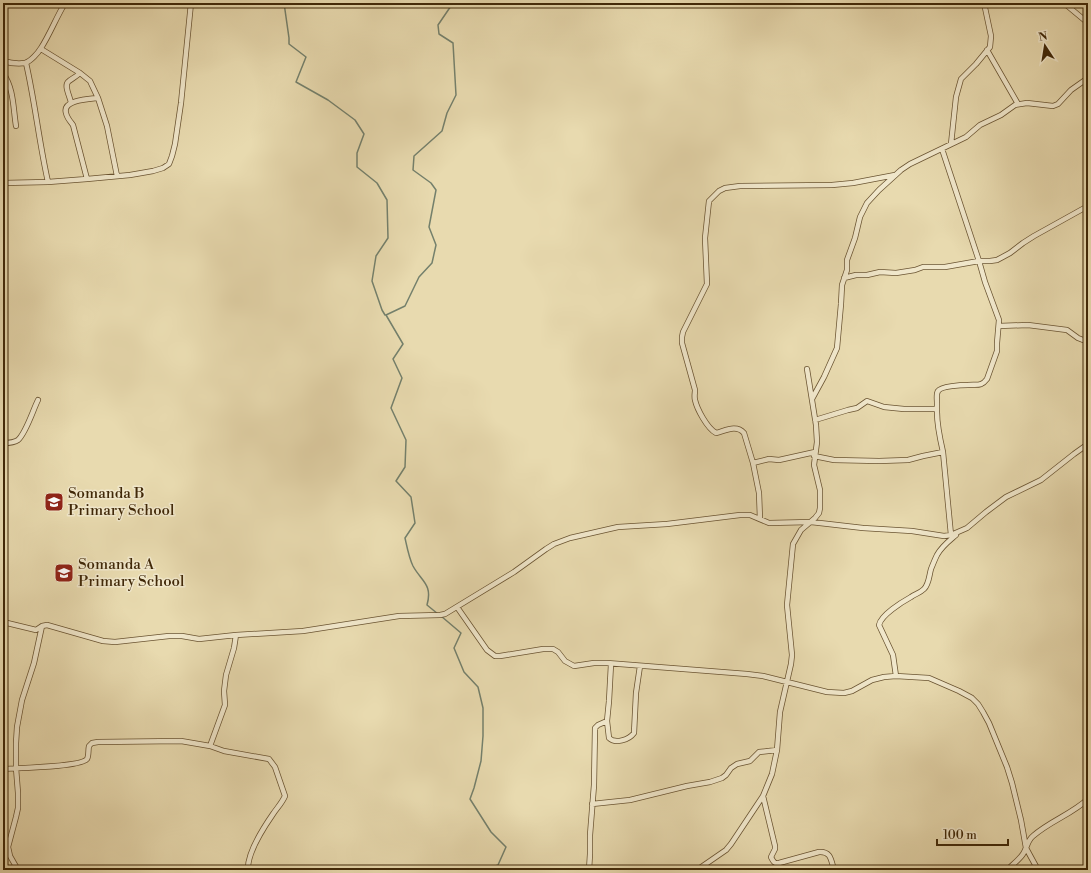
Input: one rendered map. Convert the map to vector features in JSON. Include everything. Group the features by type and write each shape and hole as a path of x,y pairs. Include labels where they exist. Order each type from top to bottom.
{"street":[{"path":"3,61 26,63 33,58 41,49 65,3"},
{"path":"3,183 48,182 140,174 163,168 169,164 175,144 181,103 191,3"},
{"path":"951,144 956,97 961,79 990,47 991,36 984,3"},
{"path":"1064,3 1088,23"},
{"path":"41,49 80,73 90,81 98,98 107,126 117,176"},
{"path":"988,50 1018,104"},
{"path":"26,63 48,182"},
{"path":"3,72 12,92 16,126"},
{"path":"71,103 66,85 67,82 80,73"},
{"path":"812,399 837,348 842,284 847,270 847,260 855,238 860,217 867,203 883,185 910,164 966,137 990,120 1018,104 1027,103 1053,106 1058,104 1071,90 1088,78"},
{"path":"87,179 73,125 66,114 66,110 67,106 71,103 98,98"},
{"path":"942,149 985,282 999,320 997,351 987,379 981,385 957,386 939,389 937,392 937,409 943,452 951,535"},
{"path":"760,519 759,493 753,463 744,433 742,430 733,428 716,433 710,429 697,407 694,397 695,390 682,344 683,332 706,284 705,238 709,201 719,191 725,188 740,186 853,183 895,175"},
{"path":"844,278 880,272 896,273 923,267 945,267 1002,258 1023,243 1088,206"},
{"path":"999,326 1028,325 1067,330 1078,338 1088,342"},
{"path":"697,870 726,850 731,844 763,796 772,774 777,750 780,712 792,655 788,605 794,544 801,530 819,513 821,501 819,484 814,471 817,442 807,369"},
{"path":"3,443 18,440 24,432 38,400"},
{"path":"815,420 857,408 867,401 884,407 904,410 937,409"},
{"path":"3,622 36,630 47,625 107,642 115,642 169,636 182,636 199,639 303,631 399,616 440,616 514,572 554,544 570,538 618,527 667,524 740,515 750,515 769,523 811,522 863,528 912,531 944,536 951,535 967,528 1002,500 1041,480 1088,444"},
{"path":"753,463 769,459 779,460 815,454 834,460 908,460 943,452"},
{"path":"896,676 893,655 879,625 880,620 904,601 926,587 932,568 941,548 959,532"},
{"path":"457,607 487,650 495,656 553,649 558,652 565,661 574,666 594,663 747,674 763,676 827,692 852,691 872,680 896,676 929,678 959,691 972,698 978,704 989,723 1012,783 1026,848 1038,870"},
{"path":"18,870 10,856 8,847 18,808 16,768 17,727 22,700 34,663 42,626"},
{"path":"210,746 224,705 226,675 234,648 236,635"},
{"path":"611,664 610,701 607,721 609,738 614,741 628,738 633,734 636,693 640,666"},
{"path":"589,870 596,728 598,725 607,721"},
{"path":"3,769 77,763 88,758 88,746 92,743 98,742 162,740 181,741 269,759 275,767 284,793 284,798 268,821 250,856 248,870"},
{"path":"592,804 630,800 710,782 722,778 737,764 750,761 759,752 777,750"},
{"path":"763,796 775,846 772,857 774,862 779,863 823,851 829,856 834,870"},
{"path":"1008,870 1023,854 1028,841 1032,836 1088,799"}],"waterway":[{"path":"284,3 289,44 306,57 296,82 328,100 355,120 364,134 357,153 357,167 377,183 387,200 388,238 376,256 372,281 385,315"},
{"path":"438,614 427,605 427,587 413,566 405,538 415,523 411,497 396,481 405,467 406,440 391,408 402,378 393,359 403,344 386,315 405,306 419,277 432,263 436,245 429,227 436,190 431,183 413,170 414,156 442,131 447,113 456,95 453,43 439,34 438,25 453,3"},
{"path":"441,616 461,633 454,648 464,672 478,687 483,708 481,761 470,799 491,832 506,847 498,865 484,870"}],"place":[{"name":"Somanda B Primary School","path":"54,502"},
{"name":"Somanda A Primary School","path":"64,573"}]}
